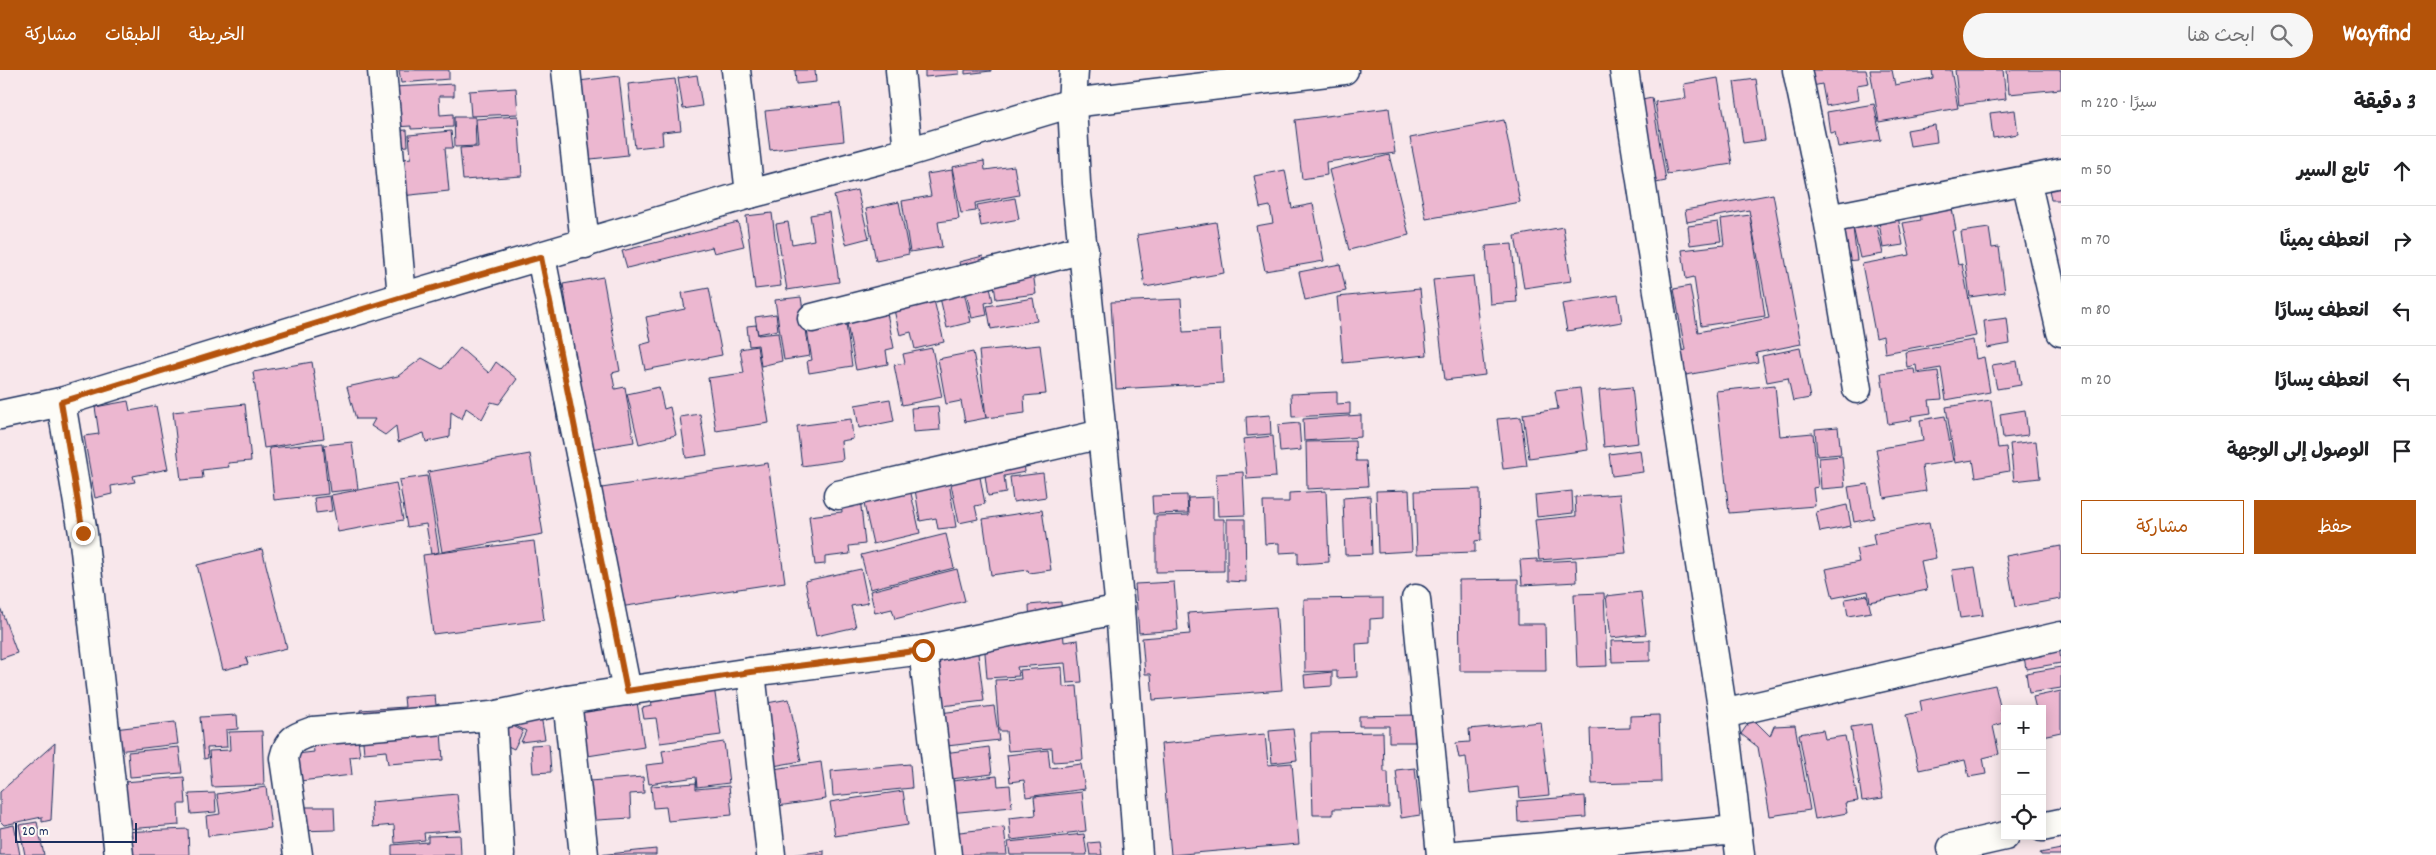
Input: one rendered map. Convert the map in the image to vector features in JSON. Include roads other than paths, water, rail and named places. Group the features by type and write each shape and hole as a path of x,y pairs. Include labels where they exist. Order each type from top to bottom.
{"street":[{"path":"382,70 402,297"},
{"path":"566,70 585,244"},
{"path":"736,70 750,194"},
{"path":"900,70 908,152"},
{"path":"1074,70 1072,103 1076,183 1120,609 1138,855"},
{"path":"0,415 61,402 402,297 750,194 908,152 1072,103 1344,70"},
{"path":"1456,855 1738,842 1723,714 1624,70"},
{"path":"1797,70 1828,219 1857,389"},
{"path":"1828,219 2061,173"},
{"path":"2026,180 2061,332"},
{"path":"812,318 1084,250"},
{"path":"541,257 627,691"},
{"path":"61,402 83,533 119,855"},
{"path":"838,495 1102,434"},
{"path":"1416,599 1441,855"},
{"path":"298,855 284,758 287,745 297,736 313,731 341,727 492,716 567,700 751,672 923,650 1120,609"},
{"path":"1723,714 2061,636"},
{"path":"923,650 947,855"},
{"path":"751,672 771,855"},
{"path":"567,700 584,855"},
{"path":"492,716 500,855"},
{"path":"2046,826 2061,823"},
{"path":"1952,848 2001,837"}]}
